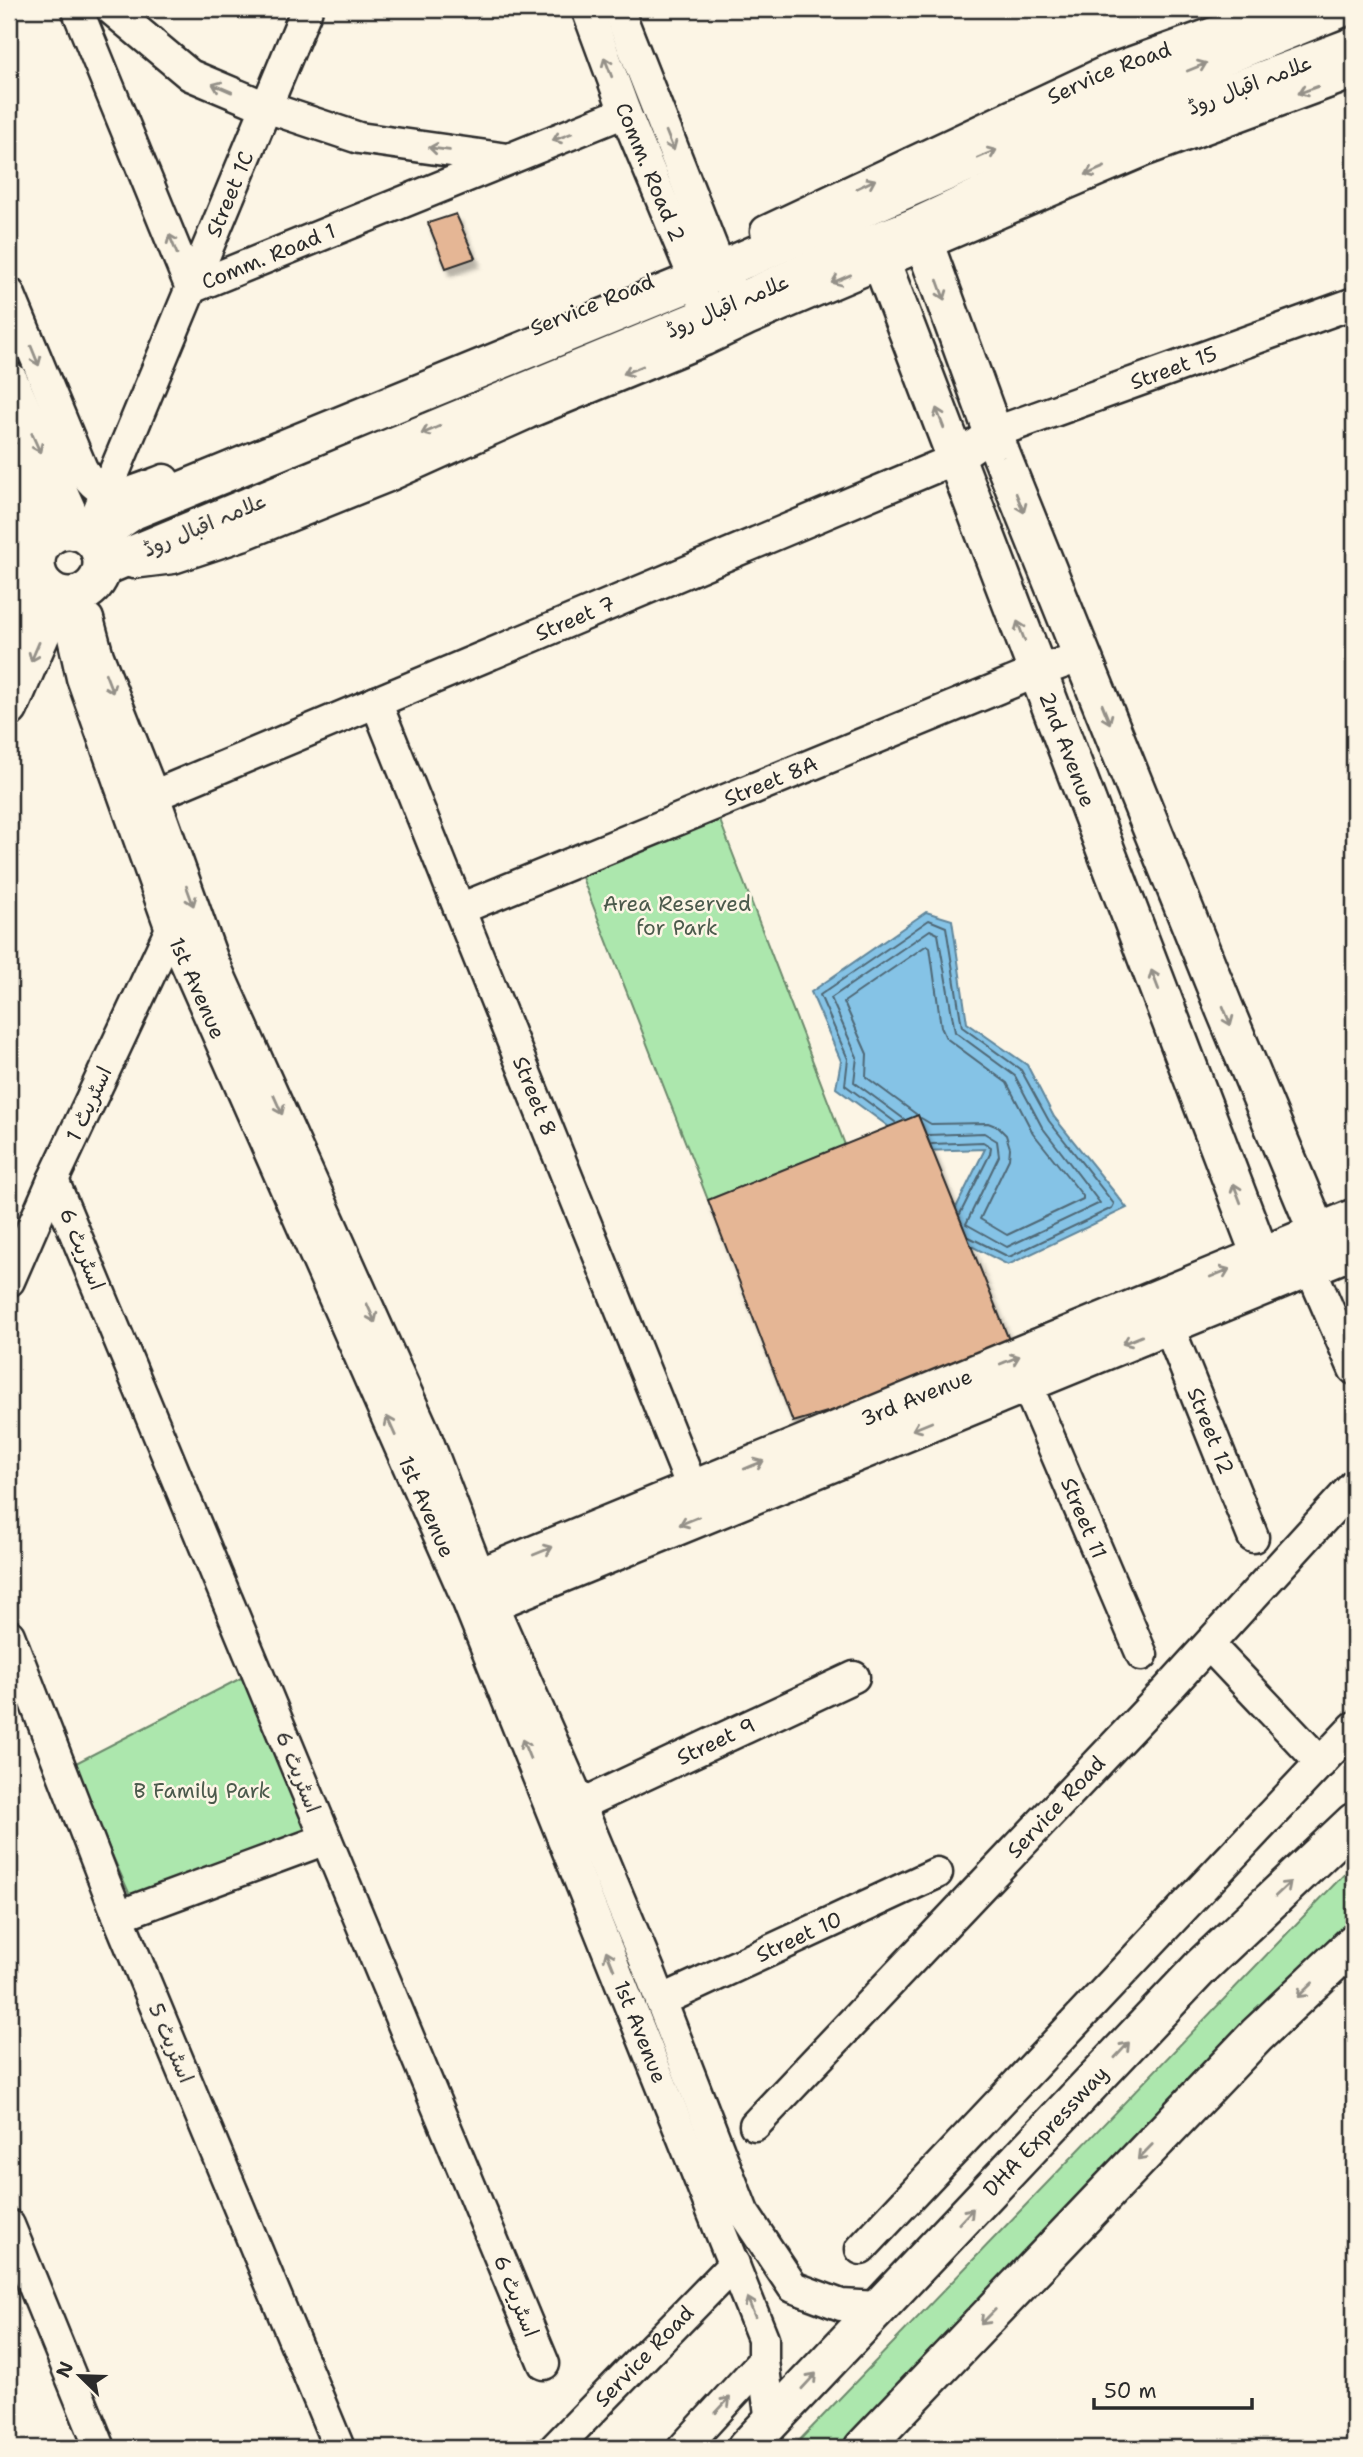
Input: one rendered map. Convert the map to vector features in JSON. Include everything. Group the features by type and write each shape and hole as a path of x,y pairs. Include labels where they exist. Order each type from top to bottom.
{"main road":[{"path":"9,632 51,558 132,512 705,268 1338,9 1354,46"},
{"name":"علامہ اقبال روڈ","path":"51,558 728,318 921,234 1027,174 1138,127 1354,46"},
{"path":"921,234 993,433 1225,1010 1314,1250"},
{"name":"2nd Avenue","path":"877,252 1261,1256"},
{"path":"9,381 51,558 9,708"},
{"path":"9,461 51,558"},
{"name":"3rd Avenue","path":"486,1590 1026,1383 1168,1325 1314,1250 1354,1218"},
{"name":"3rd Avenue","path":"486,1590 693,1490 1261,1256 1354,1249"},
{"name":"DHA Expressway","path":"746,2448 1201,1967 1354,1822"},
{"path":"863,2448 1258,2035 1354,1943"}],"street":[{"name":"Comm. Road 1","path":"77,9 191,288 625,112"},
{"path":"111,9 190,75 267,107 359,138 507,159"},
{"name":"Street 1C","path":"51,558 107,494 307,9"},
{"name":"Comm. Road 2","path":"587,9 625,112 728,318"},
{"name":"Comm. Road 2","path":"618,9 705,268"},
{"name":"Service Road","path":"107,494 134,492 705,268 1107,71 1280,9"},
{"path":"9,293 82,469 98,490 107,494"},
{"name":"Street 15","path":"993,433 1354,303"},
{"name":"Street 7","path":"153,796 955,459 993,433"},
{"path":"51,558 98,656 214,961 425,1434 486,1590 580,1805 661,2001 743,2212 793,2287 841,2305 879,2307"},
{"name":"1st Avenue","path":"51,558 82,678 171,929 464,1592 763,2338 763,2361 771,2422"},
{"name":"Street 8A","path":"460,909 1037,672 1082,656"},
{"name":"Street 8","path":"376,702 693,1490"},
{"name":"اسٹریٹ 1","path":"9,1281 53,1180 171,929"},
{"name":"اسٹریٹ 6","path":"53,1180 544,2364"},
{"path":"1314,1250 1354,1369"},
{"name":"Street 12","path":"1168,1325 1253,1537"},
{"name":"Street 11","path":"1026,1383 1142,1655"},
{"name":"Service Road","path":"755,2125 1209,1645 1354,1485"},
{"name":"اسٹریٹ 5","path":"9,1635 118,1916 339,2448"},
{"path":"1209,1645 1321,1763"},
{"name":"Street 9","path":"580,1805 854,1677"},
{"path":"861,2249 1354,1727"},
{"path":"118,1916 326,1839"},
{"name":"Street 10","path":"661,2001 937,1873"},
{"path":"9,2225 100,2448"},
{"name":"Service Road","path":"555,2448 734,2264"},
{"path":"683,2448 763,2361"}],"green space":[{"name":"Area Reserved for Park","path":"714,805 845,1145 708,1200 576,862"},
{"name":"B Family Park","path":"245,1676 312,1838 134,1904 72,1765"},
{"path":"1354,1864 1354,1920 845,2448 792,2448"}],"water":[{"path":"926,912 952,920 967,1023 1027,1065 1054,1117 1127,1208 1008,1265 944,1232 985,1149 922,1151 836,1088 841,1061 811,992"}],"building":[{"path":"456,214 475,258 446,268 428,223"},
{"path":"918,1115 1016,1357 793,1422 708,1200"}]}
